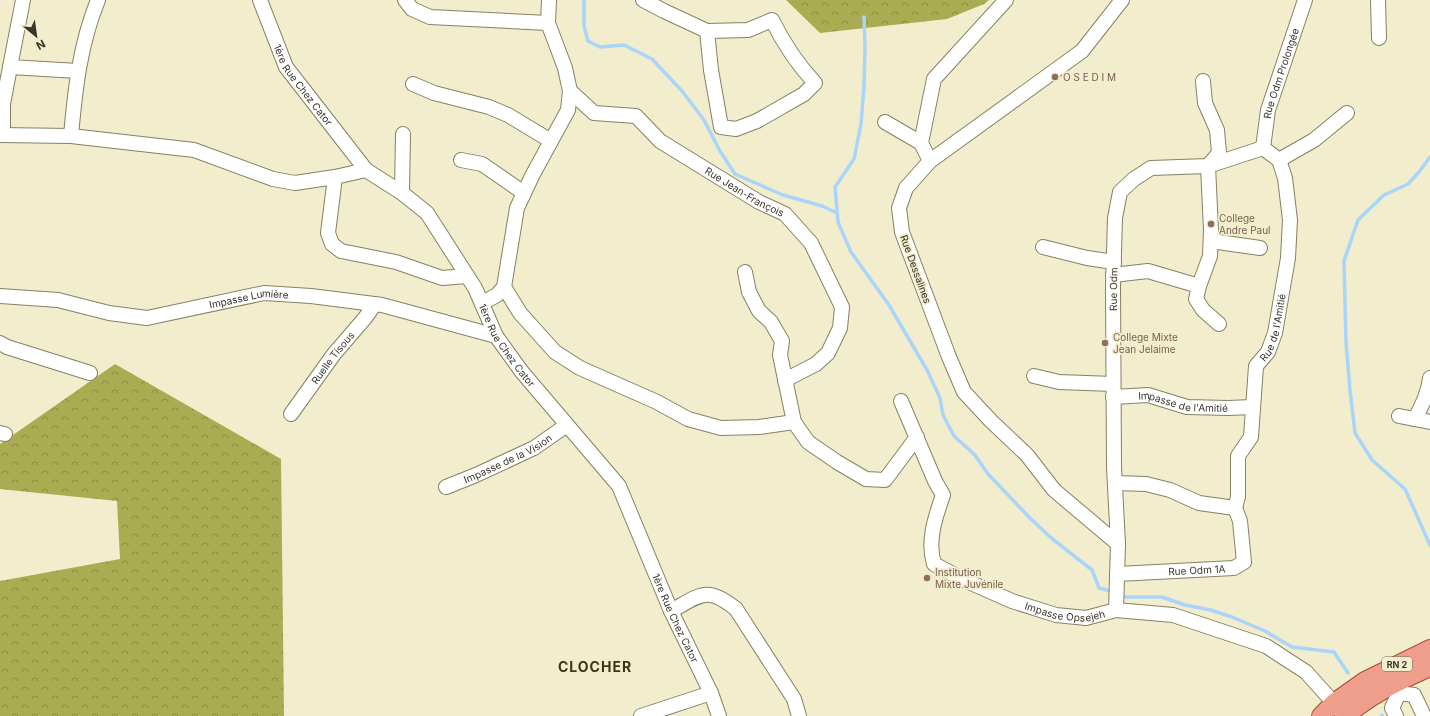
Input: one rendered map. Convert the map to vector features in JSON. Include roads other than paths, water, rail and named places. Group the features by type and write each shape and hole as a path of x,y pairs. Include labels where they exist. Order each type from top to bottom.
{"main road":[{"name":"RN 2","path":"1394,681 1430,650"},
{"name":"RN 2","path":"1321,716 1345,708 1369,688 1394,681 1430,667"}],"street":[{"path":"23,0 4,104 1,136 71,136 194,150 274,179 295,183 366,170"},
{"path":"71,136 78,71 90,19 98,0"},
{"name":"1ère Rue Chez Cator","path":"260,0 286,67 366,170 402,193 427,213 475,288 496,336 522,372 619,486 671,611 711,693 719,716"},
{"path":"405,0 412,9 430,17 548,23"},
{"path":"482,303 497,295 504,288 517,208 568,110 570,91 565,68 548,23 549,0"},
{"path":"643,0 707,31 748,30 772,20 791,54 815,83 804,94 757,121 736,129 721,127 711,70 707,31"},
{"path":"921,143 934,78 1006,0"},
{"name":"Rue Dessalines","path":"1118,544 1054,490 1027,455 991,421 964,392 949,357 902,232 899,208 906,188 930,161 1082,50 1122,0"},
{"name":"Rue Odm Prolongée","path":"1263,148 1268,110 1306,0"},
{"path":"1378,0 1379,38"},
{"path":"10,67 78,71"},
{"path":"1203,81 1205,103 1217,130 1219,153 1208,166 1211,241 1210,256 1196,299 1203,310 1219,324"},
{"path":"412,84 434,93 489,107 529,126 552,141"},
{"name":"Rue Jean-François","path":"570,91 594,113 636,116 660,141 758,202 785,214 811,243 842,307 840,328 828,353 816,364 785,380"},
{"path":"1263,148 1279,160 1314,140 1347,113"},
{"path":"885,122 921,143 930,161"},
{"path":"402,193 404,134"},
{"name":"Rue Odm","path":"1116,610 1118,544 1113,390 1113,268 1115,218 1120,192 1134,178 1151,168 1208,166 1263,148"},
{"path":"461,160 482,164 524,193"},
{"name":"Rue de l'Amitié","path":"1235,508 1238,497 1238,456 1252,437 1256,366 1268,352 1274,333 1288,258 1290,220 1285,178 1279,160"},
{"path":"334,177 328,233 332,244 341,251 396,262 442,278 467,276"},
{"path":"1211,241 1260,248"},
{"path":"1043,247 1087,258 1113,268 1148,271 1199,286"},
{"path":"745,272 749,292 759,311 771,322 782,340 780,355 794,422 808,442 837,462 866,479 885,480 916,438"},
{"path":"504,288 520,313 555,352 580,368 657,402 688,419 720,428 759,427 794,422"},
{"name":"Impasse Lumière","path":"0,296 58,300 109,313 147,318 264,293 310,296 375,304 496,336"},
{"name":"Ruelle Tisous","path":"291,414 334,354 375,304"},
{"path":"0,343 7,347 90,373"},
{"name":"Impasse de l'Amitié","path":"1034,376 1059,382 1148,395 1187,407 1253,407"},
{"path":"1415,419 1425,401 1430,386"},
{"name":"Impasse Opsejeh","path":"901,402 935,481 943,495 933,524 931,554 934,564 962,579 1012,601 1056,615 1086,618 1116,610 1173,615 1266,646 1306,672 1345,708"},
{"path":"1399,416 1430,422"},
{"name":"Impasse de la Vision","path":"446,487 534,448 567,425"},
{"path":"1115,483 1146,484 1170,490 1199,503 1235,508"},
{"name":"Rue Odm 1A","path":"1117,574 1234,568 1244,562 1240,521 1235,508"},
{"path":"671,611 703,594 714,595 726,600 736,609 794,699 799,716"},
{"path":"1394,681 1392,708 1396,716"},
{"path":"1394,681 1414,695 1424,716"},
{"path":"640,716 711,693"}],"waterway":[{"path":"584,0 584,26 588,41 600,47 624,45 652,59 682,91 704,120 720,151 735,174 783,195 822,206 837,213"},
{"path":"864,17 864,86 861,124 854,159 835,187 838,222 851,252 889,305 927,370 940,398 943,415 954,436 975,455 988,474 1031,519 1050,537 1092,570 1099,588 1114,592"},
{"path":"1430,157 1408,184 1384,195 1358,220 1344,261 1346,342 1355,433 1372,460 1405,489 1430,545"},
{"path":"1120,594 1126,597 1162,597 1185,605 1211,610 1265,631 1292,647 1334,652 1348,673"}],"place":[{"name":"O S E D I M","path":"1055,77"},
{"name":"College Andre Paul","path":"1211,224"},
{"name":"College Mixte Jean Jelaime","path":"1105,343"},
{"name":"Institution Mixte Juvénile","path":"927,578"}],"district":[{"name":"CLOCHER","path":"595,666"}]}
